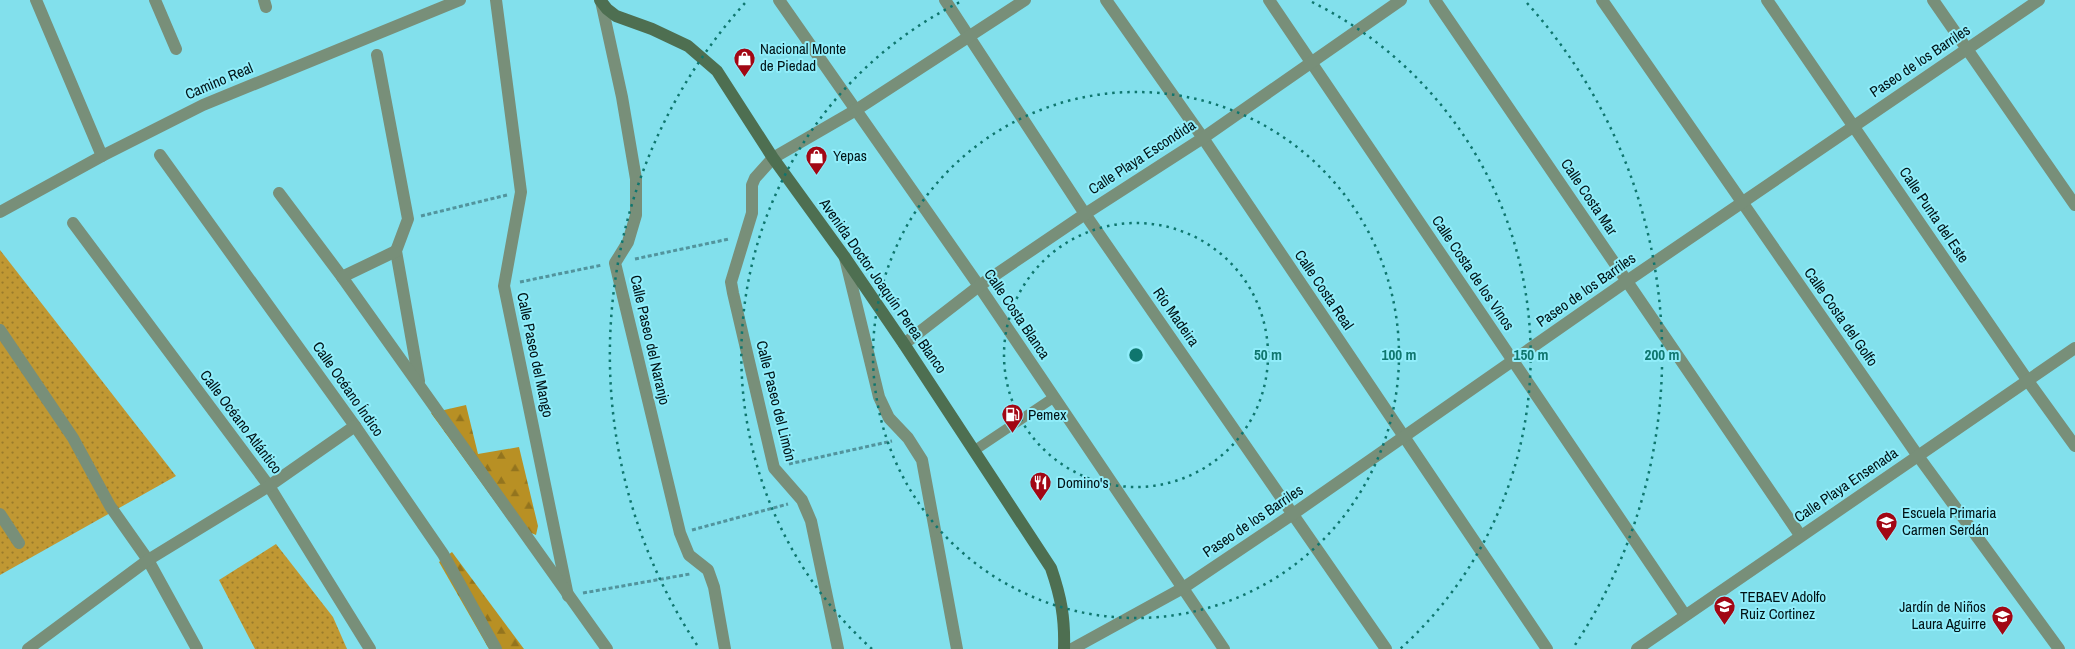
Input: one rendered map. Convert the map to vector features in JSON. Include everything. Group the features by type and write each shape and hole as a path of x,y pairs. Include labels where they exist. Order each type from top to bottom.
{"main road":[{"name":"Avenida Doctor Joaquín Perea Blanco","path":"600,1 607,10 616,16 670,36 688,46 717,71 773,158 844,256 904,344 1051,568 1060,596 1065,624 1064,649"}],"street":[{"path":"36,0 102,156"},
{"path":"155,0 176,49"},
{"name":"Camino Real","path":"0,212 102,156 202,105 460,0"},
{"name":"Calle Paseo del Mango","path":"496,0 520,192 504,286 568,596"},
{"name":"Calle Costa Blanca","path":"779,0 979,286 1224,649"},
{"name":"Río Madeira","path":"945,0 1085,214 1386,649"},
{"name":"Calle Paseo del Limón","path":"838,649 811,521 802,500 774,468 731,282 752,213 752,185 755,178 773,158 856,110 1026,0"},
{"name":"Calle Costa Real","path":"1106,0 1202,138 1547,649"},
{"name":"Calle Costa de los Vinos","path":"1269,0 1685,615"},
{"name":"Calle Playa Escondida","path":"904,344 979,286 1202,138 1310,61 1401,0"},
{"name":"Calle Costa Mar","path":"1435,0 1800,535"},
{"name":"Calle Costa del Golfo","path":"1602,0 1918,456 2058,649"},
{"name":"Calle Punta del Este","path":"1768,0 2028,381 2075,446"},
{"path":"1933,0 2075,205"},
{"name":"Paseo de los Barriles","path":"1072,649 1183,588 1293,514 1627,281 2039,0"},
{"name":"Calle Paseo del Naranjo","path":"600,1 622,97 636,179 636,215 628,242 615,263 680,533 689,555 708,570"},
{"path":"377,54 408,219 396,251 419,386"},
{"name":"Calle Océano Índico","path":"160,155 355,426 443,554 496,649"},
{"path":"279,193 342,277 568,596 608,649"},
{"name":"Calle Océano Atlántico","path":"73,223 269,486 370,649"},
{"path":"342,277 396,251"},
{"path":"844,256 879,397 889,418 908,438 922,460 957,649"},
{"path":"0,330 73,438 110,506 148,560 197,649"},
{"name":"Calle Playa Ensenada","path":"1637,649 1800,535 2075,348"},
{"path":"28,649 148,560 269,486 355,426"},
{"path":"0,514 19,544"},
{"path":"708,570 714,587 726,649"}],"lane":[{"path":"975,450 1053,398"}],"path":[{"path":"408,219 520,192"},
{"path":"504,286 745,236"},
{"path":"774,468 908,438"},
{"path":"680,533 802,500"},
{"path":"568,596 708,570"}],"shaded area":[{"path":"0,250 176,476 0,575"},
{"path":"276,544 333,617 347,649 255,649 219,580"}],"green space":[{"path":"466,405 478,454 519,447 538,526 536,535 512,525 431,413"},
{"path":"452,552 524,649 489,649 439,562"}],"place":[{"name":"Nacional Monte de Piedad","path":"744,77"},
{"name":"Yepas","path":"817,175"},
{"name":"Pemex","path":"1012,434"},
{"name":"Domino's","path":"1041,502"},
{"name":"Escuela Primaria Carmen Serdán","path":"1886,541"},
{"name":"TEBAEV Adolfo Ruiz Cortinez","path":"1724,625"},
{"name":"Jardín de Niños Laura Aguirre","path":"2002,635"}]}
